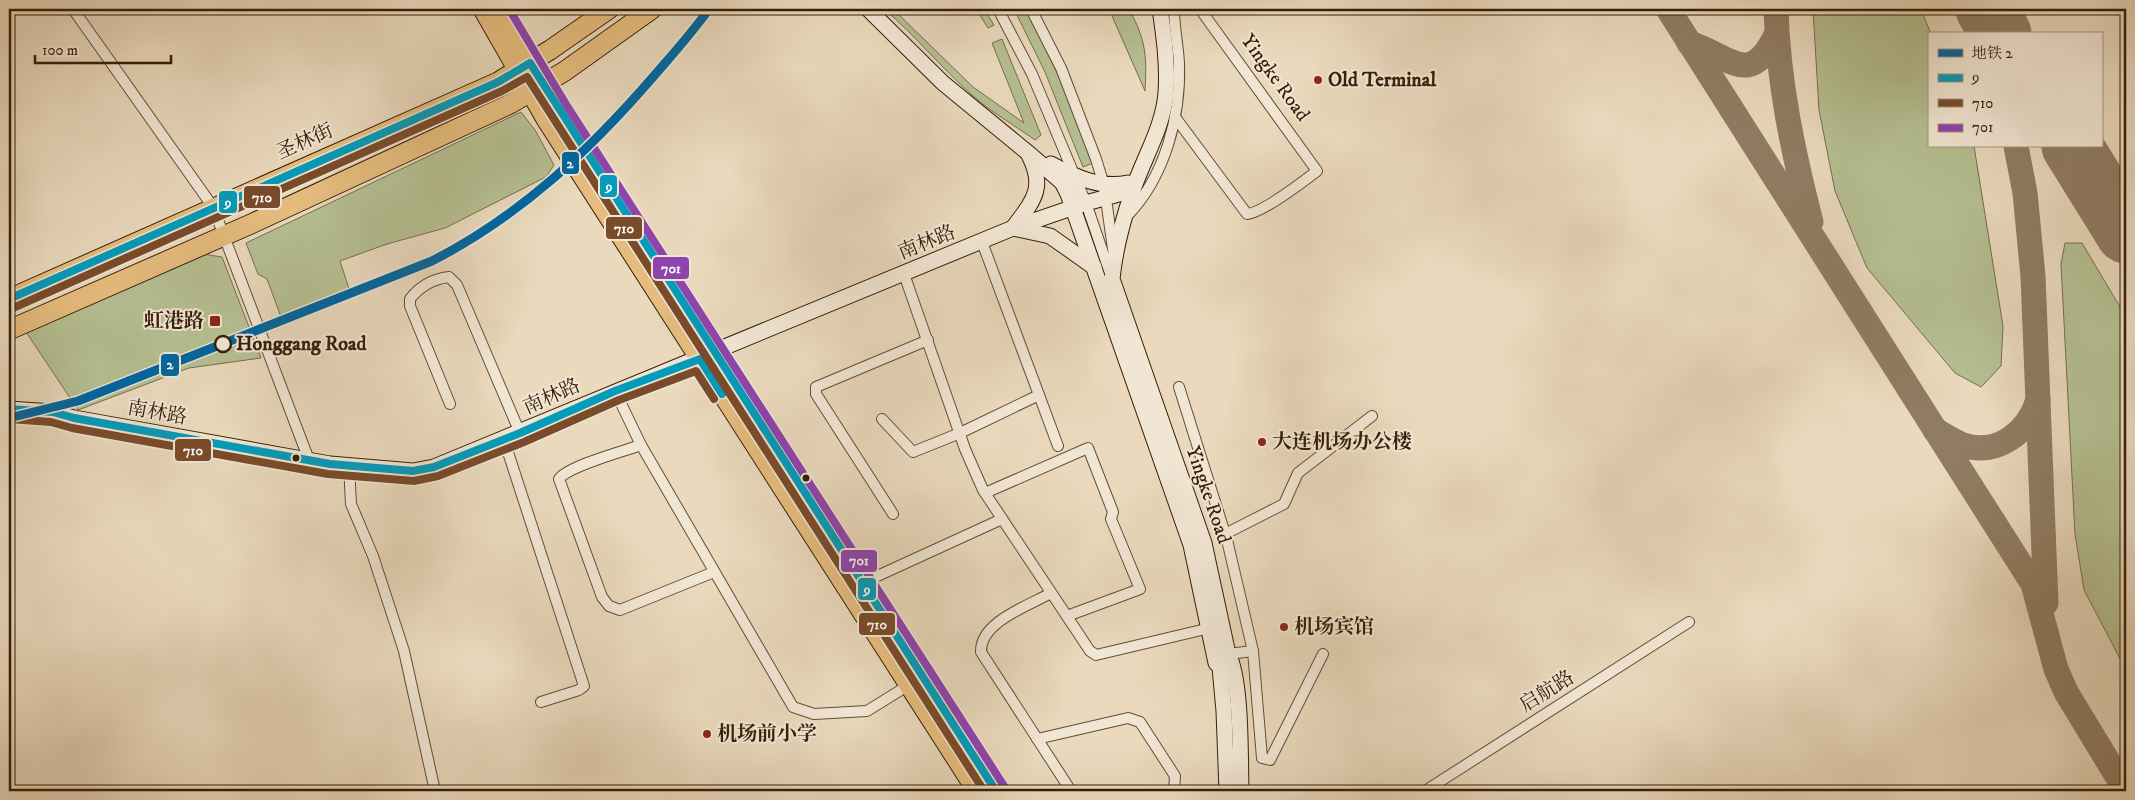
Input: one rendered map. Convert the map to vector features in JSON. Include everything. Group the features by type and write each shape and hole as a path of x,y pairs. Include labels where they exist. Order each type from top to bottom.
{"highway":[{"path":"483,9 524,67 707,356 909,685 978,791"},
{"path":"497,9 524,67"},
{"name":"圣林街","path":"9,299 498,82 524,67 609,9"},
{"path":"9,330 510,104 537,88 652,9"},
{"path":"707,356 862,583 996,791"}],"main road":[{"path":"868,9 943,83 1028,152 1067,178 1105,191"},
{"name":"Yingke Road","path":"1160,9 1166,93 1156,135 1134,186 1124,219 1114,255 1112,279 1204,543 1228,654 1233,664 1237,703 1241,791"},
{"path":"1028,152 1038,178 1037,192 1013,228 1050,236 1094,267"},
{"path":"1067,178 1079,205 1105,191 1134,186"},
{"name":"Yingke Road","path":"1079,205 1094,267 1196,562 1216,663 1220,667 1227,791"},
{"name":"南林路","path":"9,410 53,412 74,418 309,460 413,471 427,468 504,440 615,391 707,356 1013,228 1079,205"}],"street":[{"path":"72,9 213,207 309,460"},
{"path":"998,9 1032,74 1067,178"},
{"path":"1031,9 1061,68 1096,159 1105,191 1114,255"},
{"path":"1152,9 1163,42"},
{"name":"Yingke Road","path":"1124,219 1150,187 1173,131 1176,117 1179,62 1174,9"},
{"path":"1176,117 1247,214 1255,212 1285,194 1317,171 1200,9"},
{"path":"1079,205 1112,279"},
{"path":"982,242 1058,446"},
{"path":"904,274 960,433 985,493 1090,651 1096,655 1210,628"},
{"path":"450,404 410,306 410,299 428,283 438,278 449,277 457,285 520,433"},
{"path":"893,514 816,394 816,388 928,340"},
{"path":"1178,387 1225,534 1253,651 1262,758 1270,760 1323,654"},
{"path":"615,391 641,445 793,707 814,714 867,711 909,685"},
{"path":"882,418 913,452 960,433 1039,395"},
{"path":"1225,534 1284,504 1298,473 1372,416"},
{"path":"504,440 584,686 579,690 541,702"},
{"path":"641,445 576,468 562,474 559,479 602,597 609,606 620,610 714,572"},
{"path":"985,493 1088,448 1114,512 1111,519 1140,589 1066,616"},
{"path":"349,465 351,504 372,556 404,651 436,791"},
{"path":"862,583 1002,519"},
{"path":"1051,593 996,623 987,630 981,642 981,652 1070,791"},
{"name":"启航路","path":"1425,791 1689,622"},
{"path":"1228,654 1253,651"},
{"path":"1037,739 1128,718 1140,722 1174,776 1174,791"}],"green space":[{"path":"884,9 893,9 973,87 1024,123 992,43 1002,39 1041,135 1035,140 979,101"},
{"path":"976,9 984,9 994,25 988,28"},
{"path":"1014,9 1026,9 1060,79 1093,163 1083,167 1045,72"},
{"path":"1109,9 1129,9 1135,20 1144,48 1146,68 1145,91"},
{"path":"1813,9 1921,9 1930,32 1928,32 1928,148 1974,148 2003,326 2001,366 1981,387 1955,373 1867,268 1835,191 1819,110"},
{"path":"521,112 535,130 554,165 546,177 445,228 387,244 340,261 352,298 284,325 267,279 258,274 246,243"},
{"path":"2065,243 2082,243 2126,317 2126,670 2084,590 2075,534 2061,264"},
{"path":"203,254 222,257 261,358 189,368 78,410 26,332"}],"taxiway":[{"path":"1668,9 2033,584 2056,669 2066,692 2126,791"},
{"path":"1776,9 1783,90 1798,169 1811,222"},
{"path":"1976,9 1984,32"},
{"path":"1689,43 1737,64 1747,65 1757,61 1766,52 1776,35"},
{"path":"2016,148 2025,193 2033,276 2046,603"},
{"path":"1935,430 1963,445 1976,448 1999,444 2019,432 2033,412 2038,400"}],"runway":[{"path":"1986,9 2000,32"},
{"path":"2073,148 2126,233"}],"metro line":[{"name":"2","path":"9,418 78,401 432,261 464,243 524,203 578,156 629,104 682,44 709,9"}],"transit line":[{"name":"701","path":"509,9 567,106 1004,786"},
{"name":"9","path":"9,299 498,82 530,63 996,791"},
{"name":"710","path":"13,308 502,91 527,77 984,791"},
{"name":"9","path":"9,409 53,412 74,418 330,464 413,471 434,467 520,433 615,391 700,359 722,394"},
{"name":"710","path":"9,419 51,422 72,428 328,474 414,481 438,476 524,442 619,400 696,371 714,399"}],"place":[{"name":"Old Terminal","path":"1318,80"},
{"name":"虹港路","path":"215,321"},
{"name":"Honggang Road","path":"223,344"},
{"name":"大连机场办公楼","path":"1262,442"},
{"name":"机场宾馆","path":"1284,627"},
{"name":"机场前小学","path":"707,734"}]}
